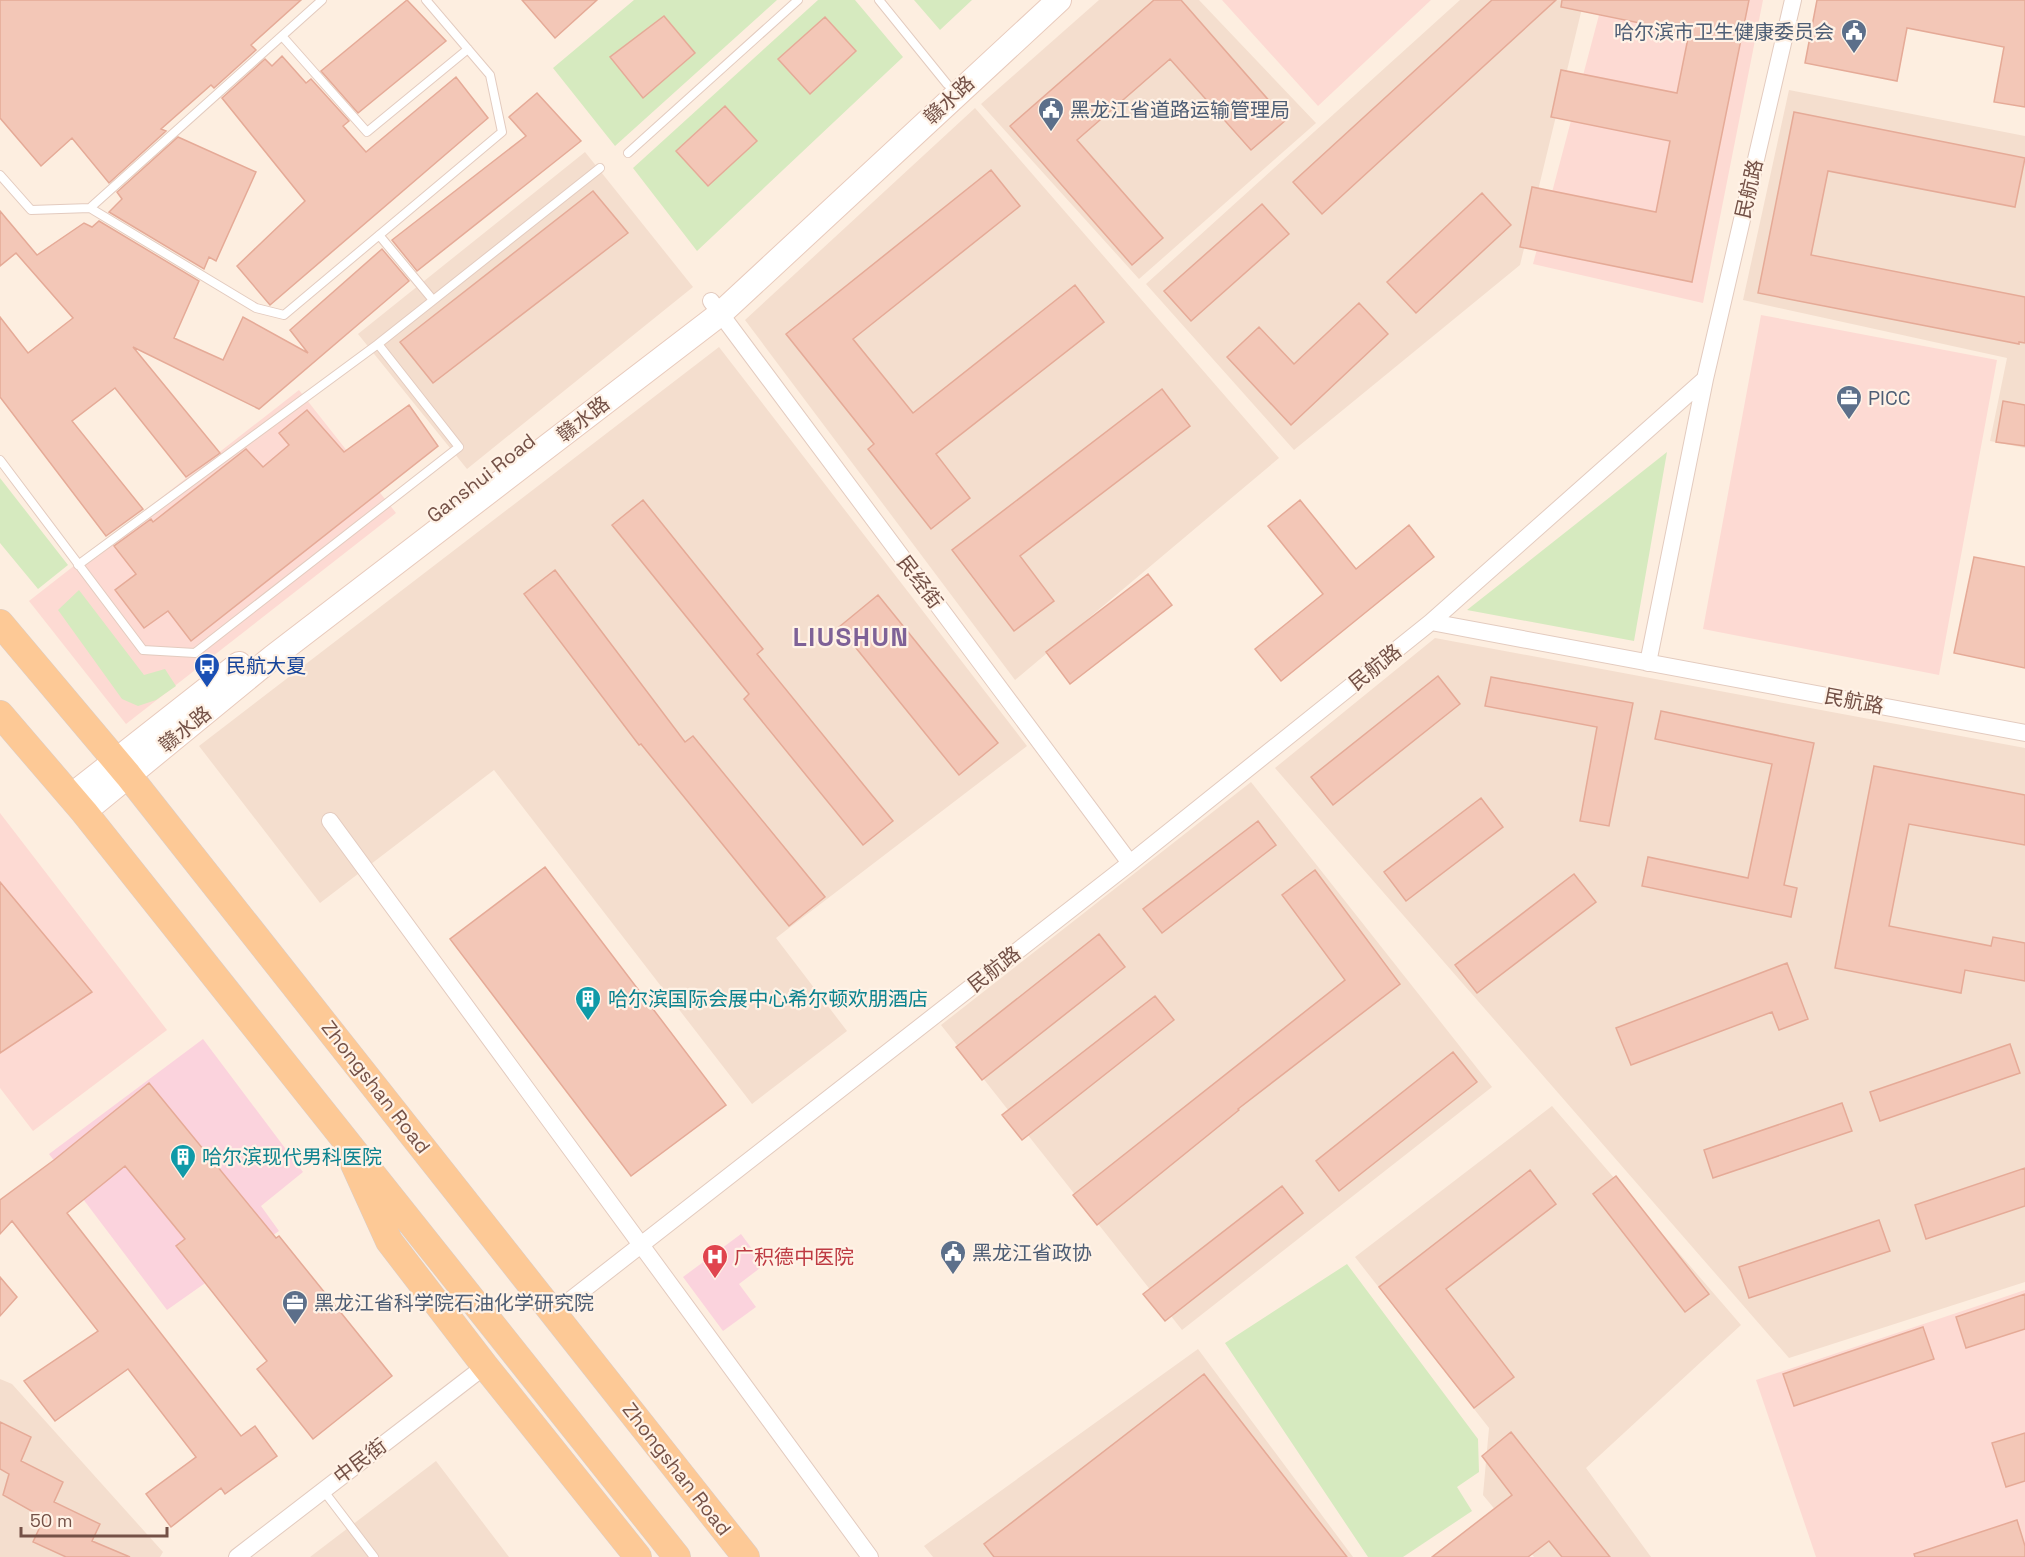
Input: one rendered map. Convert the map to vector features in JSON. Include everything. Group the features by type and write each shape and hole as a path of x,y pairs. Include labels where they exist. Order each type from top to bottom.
{"main road":[{"path":"715,307 947,84 1040,0"},
{"name":"赣水路","path":"122,767 273,657 715,307 1059,0"},
{"name":"Zhongshan Road","path":"0,623 122,767 555,1312 746,1557"},
{"path":"0,714 77,804 341,1132 677,1557"},
{"path":"77,804 122,767"},
{"path":"341,1132 389,1240 485,1366 638,1557"}],"street":[{"name":"民航路","path":"1648,663 1705,379 1793,0"},
{"name":"民经街","path":"715,307 1130,863"},
{"name":"民航路","path":"555,1312 1130,863 1431,622 1705,379"},
{"name":"民航路","path":"1431,622 2025,733"},
{"path":"330,820 870,1557"},
{"name":"中民街","path":"237,1557 485,1366"}],"lane":[{"path":"90,208 322,0"},
{"path":"0,175 31,210 90,208 256,308 284,315 502,132 490,75 426,0"},
{"path":"628,153 798,0"},
{"path":"879,0 947,84"},
{"path":"282,36 367,132 468,49"},
{"path":"78,565 378,344 600,168"},
{"path":"379,235 433,300"},
{"path":"0,460 143,650 195,653 459,447 378,344"},
{"path":"323,1490 374,1557"}],"shaded area":[{"path":"1099,0 1199,0 1316,123 1139,279 981,104"},
{"path":"1222,0 1431,0 1318,106"},
{"path":"1460,0 1584,0 1520,265 1294,450 1146,284"},
{"path":"1603,0 1763,0 1703,303 1533,264"},
{"path":"1789,90 2025,136 2025,448 1990,441 2007,358 1743,300"},
{"path":"975,108 1279,458 1015,680 745,320"},
{"path":"585,152 693,287 467,469 358,334"},
{"path":"1761,315 1997,360 1939,675 1703,629"},
{"path":"719,347 1027,746 776,938 847,1031 752,1104 494,770 320,903 199,746"},
{"path":"299,390 396,513 126,724 29,601"},
{"path":"1435,638 2025,748 2025,1282 1789,1358 1275,768"},
{"path":"1251,782 1492,1087 1182,1330 941,1025"},
{"path":"0,813 167,1030 33,1131 0,1088"},
{"path":"203,1039 303,1172 261,1206 279,1231 167,1310 49,1154"},
{"path":"1552,1106 1741,1325 1586,1468 1651,1557 1534,1557 1483,1495 1489,1428 1355,1257"},
{"name":"广积德中医院","path":"741,1234 764,1265 739,1284 756,1307 723,1331 683,1277"},
{"path":"2025,1290 2025,1557 1816,1557 1756,1380"},
{"path":"1198,1349 1353,1557 933,1557 924,1546"},
{"path":"0,1379 12,1384 163,1552 160,1557 0,1557"},
{"path":"436,1461 509,1557 310,1557"}],"green space":[{"path":"634,0 777,0 615,146 553,68"},
{"path":"818,0 855,0 903,57 697,251 633,168"},
{"path":"914,0 972,0 940,30"},
{"path":"1667,452 1634,641 1467,610"},
{"path":"0,478 68,565 38,589 0,543"},
{"path":"79,590 144,675 165,669 176,686 156,700 138,706 122,699 58,610"},
{"path":"1347,1264 1478,1439 1479,1472 1457,1487 1472,1511 1403,1557 1368,1557 1225,1343"}],"building":[{"path":"0,0 301,0 251,45 256,50 214,88 211,85 161,129 166,131 109,183 72,138 41,166 0,118"},
{"path":"407,0 446,41 358,113 321,71"},
{"path":"522,0 597,0 555,38"},
{"name":"黑龙江省道路运输管理局","path":"1154,0 1181,0 1286,120 1251,150 1170,59 1077,140 1163,238 1132,265 1010,126"},
{"path":"1492,0 1556,0 1322,214 1293,182"},
{"path":"1562,0 1749,0 1692,282 1520,247 1532,187 1656,212 1670,141 1551,117 1561,70 1677,93 1689,33 1561,7"},
{"name":"哈尔滨市卫生健康委员会","path":"1817,0 2025,0 2025,107 1994,102 2004,47 1907,28 1897,81 1805,63"},
{"path":"664,16 695,53 643,98 610,57"},
{"path":"825,17 856,51 810,94 778,59"},
{"path":"282,56 306,83 311,79 349,121 343,126 366,152 456,77 488,118 270,305 237,266 305,201 222,98 265,59 272,66"},
{"path":"537,93 581,141 417,271 392,240 526,136 509,117"},
{"path":"725,106 757,141 708,186 676,151"},
{"path":"1794,112 2025,158 2015,207 1828,171 1811,255 2025,297 2025,343 2019,342 2019,344 1758,293"},
{"path":"178,137 256,172 216,261 209,257 204,269 109,212 122,199 117,192"},
{"path":"991,170 1020,206 853,339 913,413 1075,285 1104,322 936,454 970,498 931,529 868,449 874,444 786,334"},
{"path":"593,191 628,233 433,383 400,342"},
{"path":"1482,193 1511,225 1416,313 1387,282"},
{"path":"1262,204 1289,234 1191,321 1164,291"},
{"path":"0,211 37,255 84,223 92,227 99,221 199,281 174,338 223,360 243,317 308,353 290,330 382,249 409,281 259,409 133,347 220,453 186,477 115,388 72,421 143,509 106,536 0,397 0,317 28,353 73,318 16,253 0,266"},
{"path":"1359,303 1388,334 1291,425 1227,357 1259,327 1294,364"},
{"path":"1162,389 1190,426 1020,556 1054,601 1014,631 952,550"},
{"path":"2003,401 2025,405 2025,446 1996,442"},
{"path":"409,405 438,446 191,641 168,611 144,628 115,590 136,574 114,546 151,519 153,522 246,449 263,467 289,445 279,433 307,410 344,452"},
{"path":"643,500 763,649 757,654 893,821 863,845 744,699 749,694 612,525"},
{"path":"1300,500 1356,569 1409,525 1434,557 1281,681 1255,649 1323,594 1268,526"},
{"path":"1974,557 2025,567 2025,668 1954,653"},
{"path":"555,570 685,742 693,736 825,897 789,926 641,744 639,745 524,594"},
{"path":"1148,574 1172,605 1070,684 1046,652"},
{"path":"878,595 998,743 959,775 839,627"},
{"path":"1438,676 1460,704 1333,805 1311,777"},
{"path":"1491,677 1633,703 1609,826 1580,821 1597,727 1485,706"},
{"path":"1661,711 1814,743 1784,885 1797,888 1791,917 1642,886 1648,857 1748,878 1772,764 1655,739"},
{"path":"1874,766 2025,795 2025,845 1909,824 1889,926 1991,946 1993,937 2025,943 2025,981 1965,970 1961,993 1835,968"},
{"path":"1481,798 1503,827 1406,901 1384,872"},
{"path":"1258,821 1276,845 1162,933 1143,909"},
{"name":"哈尔滨国际会展中心希尔顿欢朋酒店","path":"545,867 726,1105 631,1176 450,939"},
{"path":"1315,870 1400,984 1238,1109 1097,1225 1073,1195 1345,980 1282,895"},
{"path":"1574,874 1596,902 1477,993 1455,965"},
{"path":"0,882 92,992 0,1053"},
{"path":"1099,934 1125,967 982,1080 956,1047"},
{"path":"1787,963 1808,1019 1779,1030 1772,1012 1631,1065 1616,1028"},
{"path":"1155,996 1174,1020 1022,1140 1002,1115"},
{"path":"2010,1044 2020,1073 1880,1121 1870,1092"},
{"path":"1453,1052 1477,1082 1339,1191 1316,1161"},
{"path":"149,1083 276,1238 279,1236 392,1376 313,1439 257,1369 267,1361 176,1246 185,1239 125,1166 67,1213 241,1436 255,1426 277,1456 225,1494 221,1488 171,1527 146,1494 196,1457 128,1369 55,1421 24,1381 98,1331 12,1221 0,1234 0,1200 54,1160"},
{"path":"1842,1103 1852,1131 1713,1178 1704,1150"},
{"path":"2025,1168 2025,1206 1926,1239 1915,1205"},
{"path":"1530,1170 1556,1204 1446,1289 1514,1377 1474,1408 1379,1287"},
{"path":"1616,1176 1709,1294 1685,1312 1593,1194"},
{"path":"1282,1186 1303,1213 1165,1321 1143,1294"},
{"path":"1879,1220 1890,1251 1749,1298 1739,1267"},
{"path":"0,1277 17,1297 0,1316"},
{"path":"2025,1294 2025,1329 1966,1348 1956,1317"},
{"path":"1923,1327 1934,1359 1794,1406 1783,1374"},
{"path":"1204,1374 1347,1557 994,1557 984,1544"},
{"path":"0,1422 31,1437 21,1461 63,1482 54,1502 100,1524 92,1541 130,1557 66,1557 33,1542 44,1518 3,1495 9,1474 0,1469"},
{"path":"1511,1432 1610,1557 1562,1557 1549,1541 1528,1557 1432,1557 1512,1495 1482,1456"},
{"path":"2025,1433 2025,1481 2006,1487 1992,1443"},
{"path":"2017,1520 2025,1546 2025,1557 1915,1557 1914,1554"}],"place":[{"name":"哈尔滨市卫生健康委员会","path":"1854,55"},
{"name":"黑龙江省道路运输管理局","path":"1051,133"},
{"name":"PICC","path":"1849,421"},
{"name":"民航大夏","path":"207,689"},
{"name":"哈尔滨国际会展中心希尔顿欢朋酒店","path":"588,1022"},
{"name":"哈尔滨现代男科医院","path":"183,1180"},
{"name":"黑龙江省政协","path":"953,1276"},
{"name":"广积德中医院","path":"715,1280"},
{"name":"黑龙江省科学院石油化学研究院","path":"295,1326"}],"district":[{"name":"LIUSHUN","path":"851,637"}]}
